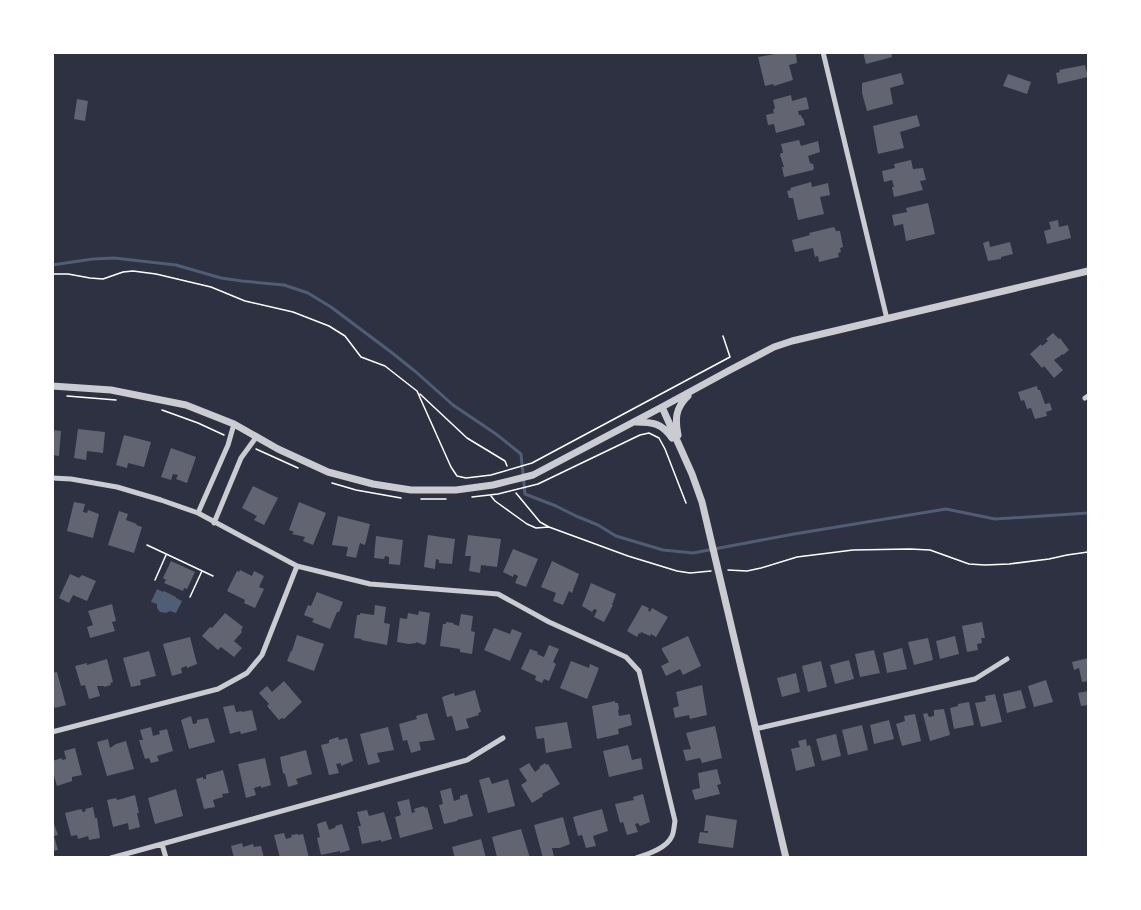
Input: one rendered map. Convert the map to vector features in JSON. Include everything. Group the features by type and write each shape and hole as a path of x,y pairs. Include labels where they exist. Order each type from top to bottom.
{"street":[{"path":"823,52 887,319"},
{"path":"52,386 111,390 186,405 234,424 278,449 328,472 373,484 411,490 456,490 493,485 533,475 774,347 1089,271"},
{"path":"681,450 675,420 682,401 698,388"},
{"path":"662,407 702,502 786,858"},
{"path":"632,422 659,424 681,450"},
{"path":"198,513 228,445 234,424"},
{"path":"214,523 241,458 257,436"},
{"path":"52,478 117,487 198,513 297,566 370,584 498,594 549,622 626,657 639,671 675,821 671,839 659,848 636,858"},
{"path":"52,732 218,688 247,673 262,655 297,566"},
{"path":"755,729 975,679 1007,659"},
{"path":"111,858 467,760 503,738"},
{"path":"162,844 166,858"}],"path":[{"path":"52,274 102,279 133,271 156,274 211,287 245,301 293,312 329,326 345,336 361,357 385,366 417,391 467,438 505,462 507,466"},
{"path":"417,391 457,476 466,478 490,475 532,464 730,357 723,336"},
{"path":"63,396 117,400"},
{"path":"154,407 181,416 230,438"},
{"path":"549,527 536,528 527,524 490,495 538,484 640,435 649,433 659,438 665,449 686,503"},
{"path":"250,446 257,450"},
{"path":"516,493 540,522 549,527 677,571 690,573 712,571"},
{"path":"147,545 213,576"},
{"path":"723,570 747,571 797,557 853,550 930,550 969,564 985,565 1049,559 1089,552"},
{"path":"155,580 167,554"},
{"path":"190,597 202,571"}],"water":[{"path":"157,589 182,601 176,613 160,612 157,604 151,602"}],"building":[{"path":"786,52 796,54 797,63 789,65 793,80 774,86 773,84 765,86 758,57"},
{"path":"863,52 891,52 892,57 866,64"},
{"path":"1085,65 1088,77 1058,84 1056,73 1060,72 1059,70"},
{"path":"901,73 904,84 890,88 893,104 867,111 862,83"},
{"path":"1008,74 1031,82 1027,94 1003,86"},
{"path":"791,95 792,101 806,97 807,99 809,109 798,111 805,125 776,133 774,124 768,125 766,115 774,113 773,100"},
{"path":"77,99 88,101 85,121 74,119"},
{"path":"917,115 920,126 900,132 904,148 878,154 873,126"},
{"path":"799,140 801,146 818,141 820,152 808,156 814,168 784,177 780,155 783,153 781,144"},
{"path":"911,160 913,169 923,168 926,180 920,181 923,190 894,197 892,180 884,182 882,171 895,168 894,164"},
{"path":"811,182 812,187 828,183 830,195 820,197 824,214 798,220 793,198 789,198 787,191"},
{"path":"928,203 935,234 906,241 903,224 894,226 892,215 907,212 906,208"},
{"path":"1058,220 1059,227 1068,225 1071,238 1047,244 1044,231 1051,229 1049,222"},
{"path":"834,227 836,231 840,231 843,247 838,253 839,257 819,262 813,248 795,252 792,240"},
{"path":"989,241 990,247 1010,242 1013,254 988,261 983,243"},
{"path":"1053,333 1069,350 1054,360 1063,370 1054,378 1030,354 1048,341 1046,339"},
{"path":"1037,386 1045,404 1050,403 1052,410 1046,412 1047,416 1035,419 1031,408 1027,409 1018,392"},
{"path":"78,429 105,432 103,453 87,451 86,460 74,458"},
{"path":"52,430 61,431 59,456 52,455"},
{"path":"124,435 151,442 144,467 128,463 127,468 116,465"},
{"path":"171,448 196,457 187,483 176,479 178,475 173,474 171,480 161,477"},
{"path":"253,486 278,498 264,525 254,520 257,516 242,508"},
{"path":"74,502 85,504 83,512 87,513 88,510 99,514 93,538 67,531"},
{"path":"299,502 326,513 313,545 303,541 305,537 292,534 294,532 289,530"},
{"path":"119,511 128,514 126,520 142,527 134,553 108,545"},
{"path":"338,516 370,524 365,545 360,543 356,558 346,556 348,547 332,545"},
{"path":"428,535 455,539 452,564 439,563 436,559 435,569 424,567"},
{"path":"468,535 501,539 497,567 481,565 480,573 469,571 471,556 465,556"},
{"path":"376,536 403,540 400,565 389,564 389,557 374,558"},
{"path":"513,549 538,559 526,587 515,583 518,576 514,574 513,577 503,572"},
{"path":"171,561 195,572 187,589 184,588 183,591 164,583 166,580 163,578"},
{"path":"552,561 579,574 572,593 569,591 563,605 553,601 556,593 541,587"},
{"path":"240,570 252,576 254,571 264,576 259,587 264,589 255,608 227,591 237,571"},
{"path":"70,574 79,578 82,575 96,581 87,601 73,595 69,603 59,598"},
{"path":"591,583 616,594 604,622 594,617 597,610 594,609 592,612 582,606"},
{"path":"317,592 343,602 330,629 312,622 314,619 304,615"},
{"path":"112,604 116,621 112,622 115,631 90,638 87,627 93,625 88,611"},
{"path":"375,605 386,607 384,623 390,624 387,645 354,638 357,615 360,613 374,615"},
{"path":"642,605 649,608 650,612 652,608 668,617 656,637 641,632 637,637 627,631"},
{"path":"419,611 430,613 426,643 424,645 416,642 409,644 397,642 400,618 407,619 408,613 418,615"},
{"path":"225,613 243,627 242,632 234,641 242,648 234,657 221,647 218,650 202,636"},
{"path":"461,614 473,616 471,631 475,632 472,654 460,652 460,649 440,646 443,624 454,623 459,626"},
{"path":"982,622 985,638 981,638 982,643 977,644 978,650 967,652 962,626"},
{"path":"494,628 510,634 512,629 522,633 510,661 484,650"},
{"path":"297,635 324,644 314,671 287,661"},
{"path":"688,636 701,666 683,675 680,669 666,676 661,666 669,662 662,648"},
{"path":"955,636 959,654 940,659 936,641"},
{"path":"190,637 197,664 181,668 182,673 172,676 163,644"},
{"path":"928,638 933,660 914,665 908,642"},
{"path":"549,645 559,649 553,662 556,664 549,681 544,679 542,683 535,680 536,676 521,669 530,649 544,657"},
{"path":"902,648 907,669 887,673 883,653"},
{"path":"874,650 880,673 860,677 855,654"},
{"path":"149,651 156,676 140,680 141,685 131,687 123,658"},
{"path":"1088,658 1088,681 1082,682 1079,668 1074,670 1072,662"},
{"path":"107,659 113,682 104,687 97,686 100,696 89,699 85,685 81,686 75,666"},
{"path":"849,660 854,679 835,684 830,665"},
{"path":"571,661 589,668 590,664 599,668 587,699 560,688"},
{"path":"821,661 827,687 808,692 802,666"},
{"path":"57,672 66,705 55,708 52,702 52,673"},
{"path":"796,673 800,692 782,697 777,678"},
{"path":"1046,680 1053,702 1034,707 1028,686"},
{"path":"284,681 302,702 284,719 279,720 259,693 267,686 272,692"},
{"path":"702,685 707,715 690,719 689,715 675,718 673,708 679,706 676,692"},
{"path":"475,690 481,712 478,713 479,715 466,719 469,728 456,731 452,716 447,717 442,697"},
{"path":"1021,690 1026,708 1007,713 1003,694"},
{"path":"1088,691 1088,705 1081,706 1078,693"},
{"path":"995,694 1002,722 981,727 975,703 986,701 985,696"},
{"path":"615,701 618,703 619,716 630,714 632,725 618,729 619,734 597,739 592,706"},
{"path":"969,702 974,725 954,729 950,708"},
{"path":"234,705 236,712 252,710 257,730 230,734 223,707"},
{"path":"944,709 950,735 930,741 923,714 927,713 929,717 934,716 934,710"},
{"path":"427,713 435,740 419,742 421,750 411,753 407,740 403,741 399,724 417,719 416,716"},
{"path":"915,714 921,741 902,746 896,724 905,721 904,716"},
{"path":"191,716 193,724 197,723 197,720 208,718 215,742 189,749 181,720"},
{"path":"889,720 894,739 874,744 870,725"},
{"path":"567,722 572,748 546,753 544,738 537,739 535,727"},
{"path":"862,725 868,750 848,755 842,730"},
{"path":"715,726 722,758 702,763 700,758 686,761 683,750 691,749 686,733"},
{"path":"151,727 153,736 167,729 173,751 157,756 159,761 151,763 149,758 145,759 139,740 143,740 140,730"},
{"path":"388,727 394,750 377,753 380,762 368,765 360,734"},
{"path":"836,734 841,756 822,761 816,739"},
{"path":"338,737 339,740 347,738 353,761 341,766 341,763 336,764 339,773 329,775 321,745"},
{"path":"108,739 110,748 126,741 134,769 107,776 97,742"},
{"path":"806,739 807,746 810,745 815,766 796,771 791,749 800,747 798,741"},
{"path":"628,745 632,760 641,758 643,769 609,777 603,751"},
{"path":"75,748 82,775 72,777 72,781 57,786 52,761 66,759 64,751"},
{"path":"306,750 312,774 296,779 298,784 288,787 280,757"},
{"path":"265,758 271,785 254,788 256,795 246,798 238,764"},
{"path":"529,763 535,772 545,763 548,764 560,784 542,794 543,796 532,803 521,785 527,781 519,769"},
{"path":"717,769 721,784 717,785 720,794 695,800 692,790 700,788 698,773"},
{"path":"223,770 229,793 222,794 223,797 213,800 215,807 204,809 196,779 203,777 206,779 206,775"},
{"path":"489,777 492,784 508,779 515,806 488,813 479,780"},
{"path":"451,788 454,801 467,794 473,816 444,824 439,805 443,804 440,791"},
{"path":"176,789 183,816 155,824 148,798"},
{"path":"643,794 650,822 640,826 638,823 635,824 638,832 627,835 623,822 620,823 615,804 634,800 633,797"},
{"path":"135,795 140,827 129,830 128,823 113,827 107,800"},
{"path":"409,799 412,813 415,812 414,809 427,807 433,829 400,838 395,817 401,815 397,802"},
{"path":"93,807 100,838 89,840 88,836 78,839 77,835 71,836 65,813 81,809 83,812"},
{"path":"602,809 608,831 593,836 596,846 586,848 582,835 578,836 573,817"},
{"path":"367,810 369,816 384,812 392,839 362,844 357,812"},
{"path":"706,815 737,820 733,848 698,843 700,832 708,833 704,831"},
{"path":"563,817 570,844 552,848 554,857 543,858 534,825"},
{"path":"52,818 58,835 54,836 58,850 52,851"},
{"path":"326,821 329,830 342,824 350,850 321,855 317,824"},
{"path":"521,829 530,858 497,857 492,837"},
{"path":"284,833 286,839 292,837 291,835 303,834 309,858 280,858 274,835"},
{"path":"481,839 486,858 455,858 452,847"},
{"path":"242,843 243,847 253,844 254,847 261,846 264,858 234,858 231,846"}],"waterway":[{"path":"52,265 114,258 176,265 221,278 284,285 308,293 331,307 391,352 453,405 521,454 525,494 598,525 616,536 663,550 693,553 946,509 995,519 1088,513"}]}
